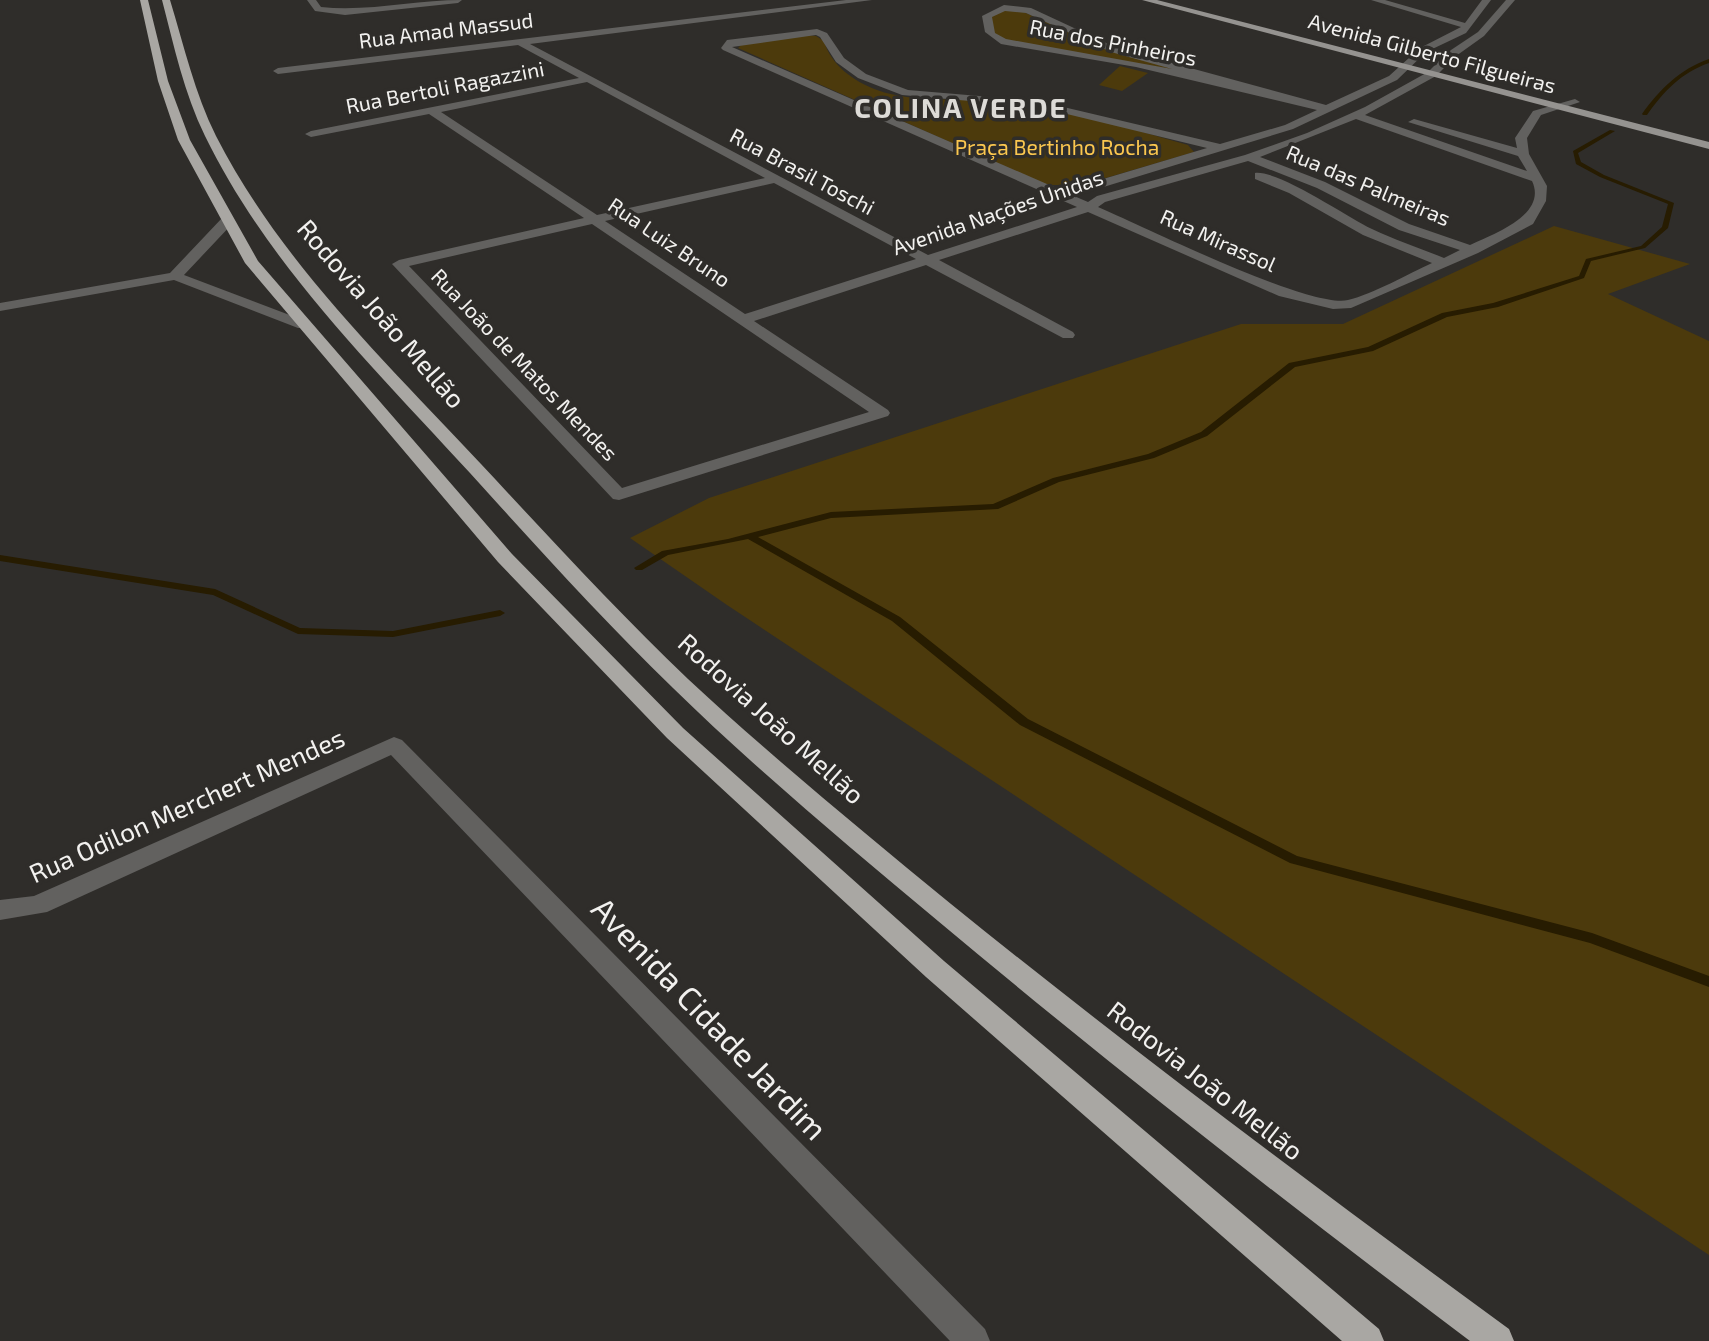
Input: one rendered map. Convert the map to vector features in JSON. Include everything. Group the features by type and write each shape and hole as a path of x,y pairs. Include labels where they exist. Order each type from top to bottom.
{"highway":[{"path":"144,0 163,81 184,140 252,263 303,326 505,558 675,733 925,960 1367,1341"},
{"name":"Rodovia João Mellão","path":"166,0 187,78 211,136 279,249 336,317 544,544 638,640 714,714 974,939 1276,1178 1497,1341"}],"main road":[{"name":"Avenida Gilberto Filgueiras","path":"1146,0 1407,63"},
{"name":"Avenida Gilberto Filgueiras","path":"1176,0 1709,146"},
{"path":"1191,11 1205,7"},
{"name":"Avenida Gilberto Filgueiras","path":"1435,71 1709,135"}],"street":[{"path":"311,0 318,9 345,12 458,0"},
{"name":"Rua Amad Massud","path":"278,71 869,0"},
{"name":"Rua dos Pinheiros","path":"1019,0 1031,12"},
{"path":"1376,0 1466,26"},
{"path":"1405,0 1447,9"},
{"name":"Avenida Nações Unidas","path":"1061,196 1289,127 1393,78 1423,50 1463,31 1487,0"},
{"name":"Avenida Nações Unidas","path":"745,319 1089,207 1101,199 1249,157 1311,135 1369,109 1435,71 1481,34 1511,0"},
{"name":"Rua dos Pinheiros","path":"1297,101 1136,64 1003,42 993,38 988,32 986,16 993,11 1018,8 1114,50 1327,109"},
{"path":"1461,12 1496,19"},
{"path":"1089,207 726,48 730,42 817,32 824,35 840,60 862,76 896,90 933,97 1038,104 1221,148"},
{"name":"Rua Brasil Toschi","path":"520,42 1068,335"},
{"name":"Rua Bertoli Ragazzini","path":"311,134 588,79"},
{"path":"1444,263 1528,222 1540,201 1541,186 1523,154 1521,138 1537,113 1575,102"},
{"path":"1369,109 1523,154"},
{"name":"Rua Luiz Bruno","path":"431,110 882,413"},
{"path":"1355,115 1537,179"},
{"name":"Rua das Palmeiras","path":"1249,157 1321,185 1404,227 1473,250"},
{"name":"Rua das Palmeiras","path":"1228,163 1293,190 1368,232 1444,263"},
{"path":"594,219 775,179"},
{"name":"Rua Mirassol","path":"1089,207 1284,293 1333,305 1351,304 1444,263"},
{"name":"Rua João de Matos Mendes","path":"594,219 399,264 619,495 882,413"},
{"path":"175,276 228,220"},
{"path":"0,307 175,276 303,326"},
{"name":"Rua Odilon Merchert Mendes","path":"0,910 38,905 394,745"},
{"name":"Avenida Cidade Jardim","path":"394,745 973,1341"}],"green space":[{"path":"1017,9 1111,51 1229,84 1006,41 992,32 991,16 997,11"},
{"name":"Praça Bertinho Rocha","path":"816,36 824,41 832,58 844,71 877,90 907,97 1000,101 1048,108 1188,145 1194,152 1082,185 1047,185 738,48 743,43"},
{"path":"1120,66 1148,73 1122,91 1099,85"},
{"path":"1554,226 1690,264 1608,294 1709,341 1709,1255 727,605 630,538 709,498 1241,324 1343,324"}],"waterway":[{"path":"1645,114 1672,82 1689,69 1709,61"},
{"path":"750,536 831,515 995,507 1056,480 1151,456 1204,434 1292,365 1370,349 1445,315 1495,305 1582,277 1588,260 1643,247 1665,228 1671,203 1602,176 1578,163 1575,152 1612,131"},
{"path":"639,568 665,553 750,536"},
{"path":"750,536 896,619 1024,722 1294,860 1592,938 1709,982"},
{"path":"0,558 215,592 298,631 393,634 500,613"}],"district":[{"name":"COLINA VERDE","path":"961,108"}]}
